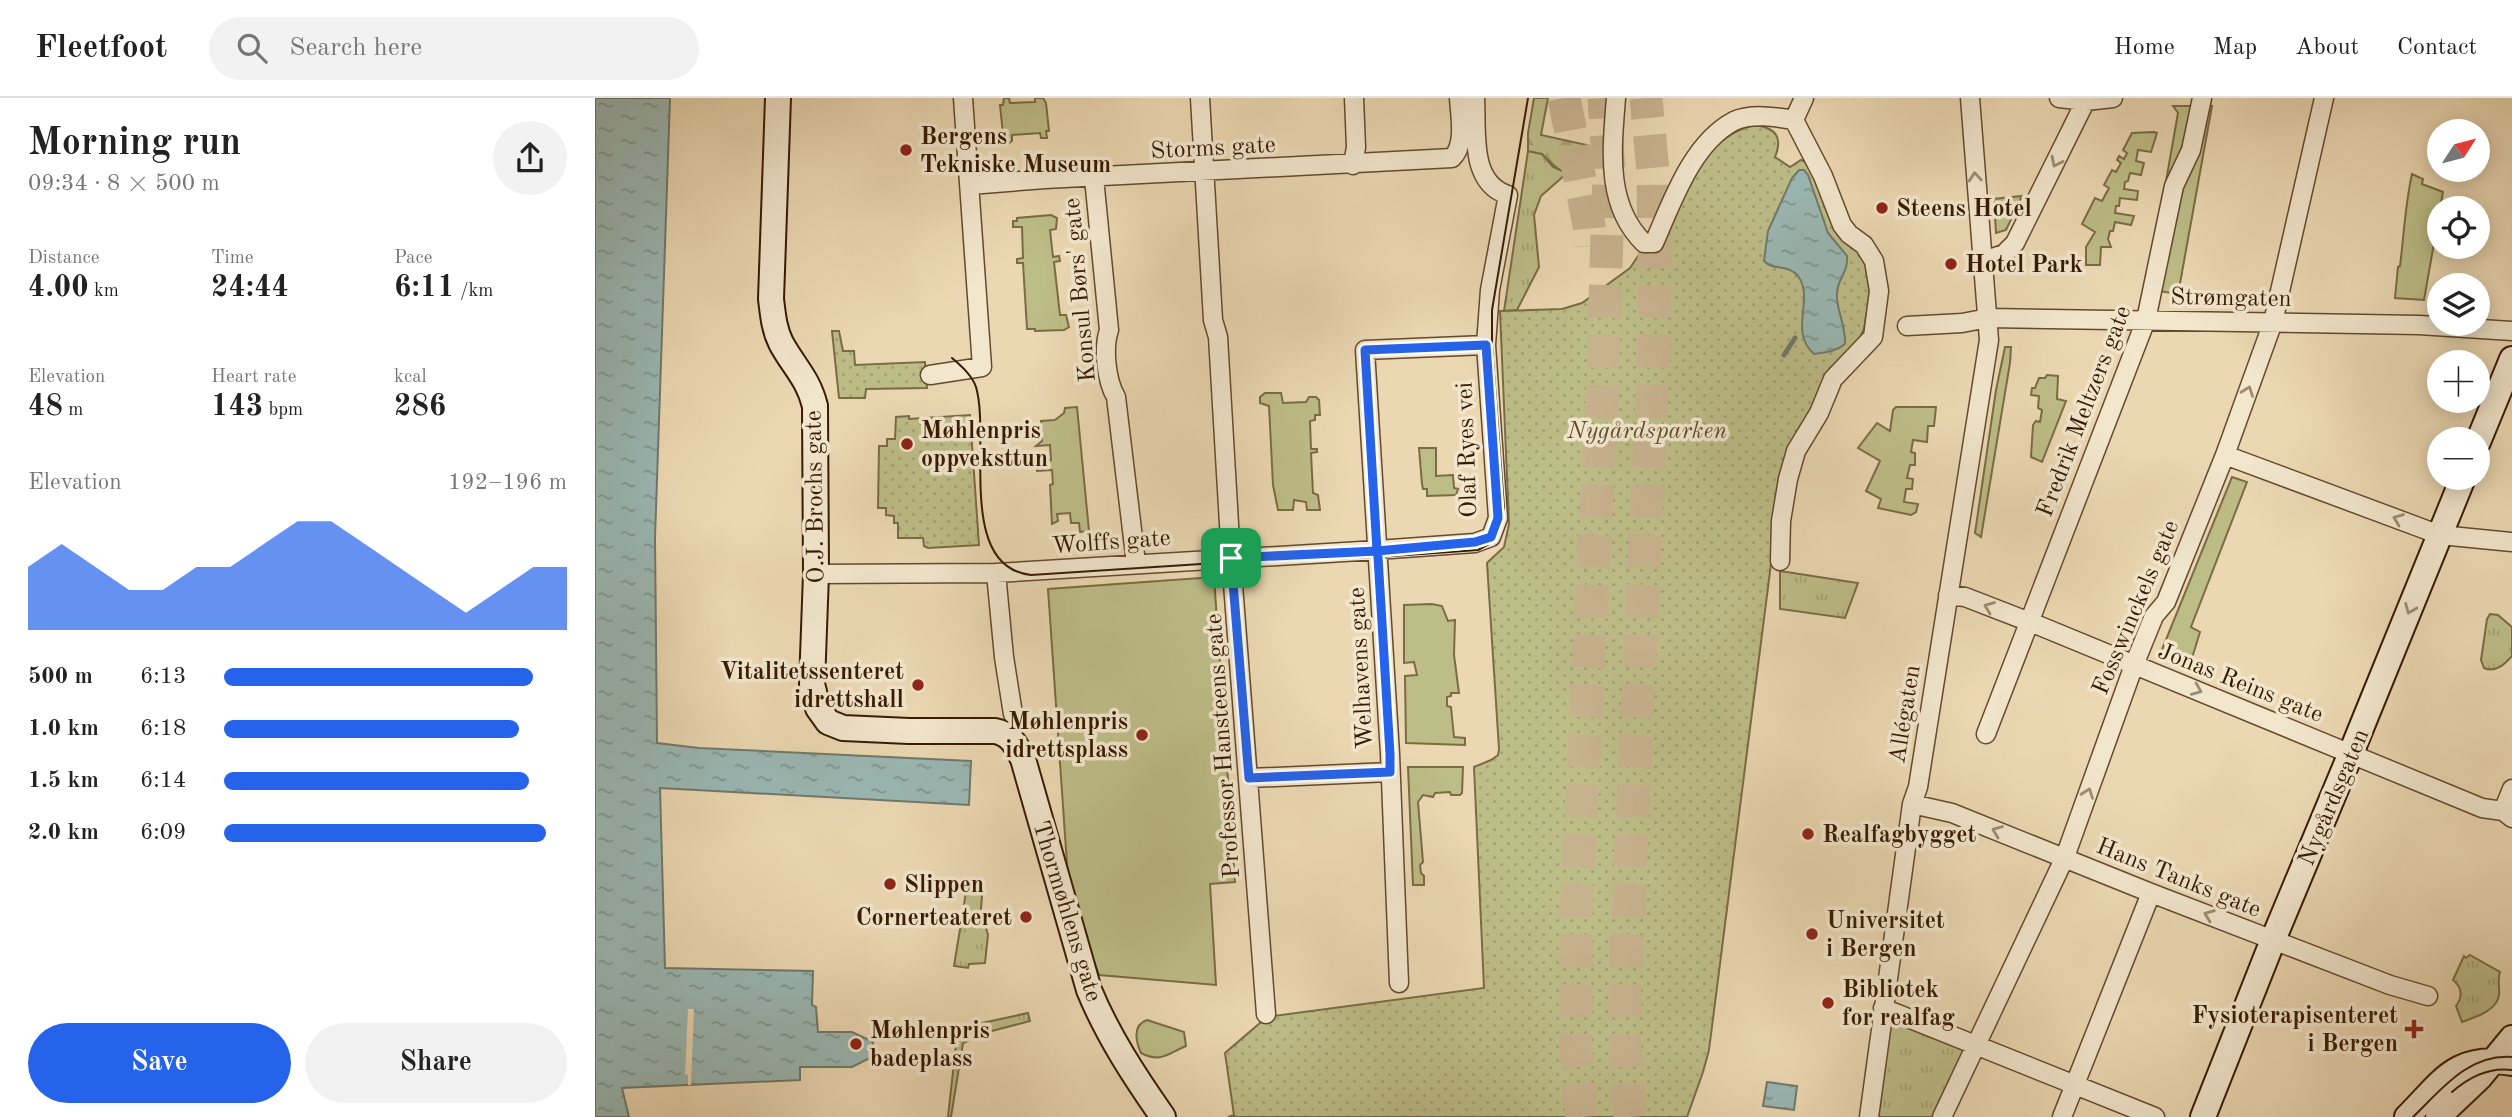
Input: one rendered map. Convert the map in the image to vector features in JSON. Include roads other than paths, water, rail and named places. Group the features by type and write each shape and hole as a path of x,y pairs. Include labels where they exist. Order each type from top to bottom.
{"main road":[{"name":"O.J. Brochs gate","path":"778,98 771,299 774,326 781,342 807,380 815,406 816,574 812,684 818,708 828,722 843,728 995,731 1010,725"},
{"path":"2484,427 2512,359"},
{"name":"Nygårdsgaten","path":"2203,1117 2458,490"},
{"name":"Thormøhlens gate","path":"1010,725 1023,759 1089,990 1097,1010 1133,1073 1163,1117"},
{"path":"2438,1117 2503,1062 2512,1038"},
{"path":"2407,1117 2455,1069 2479,1061 2503,1062"}],"street":[{"path":"930,375 982,366 963,98"},
{"name":"Professor Hansteens gate","path":"1200,98 1213,320 1218,337 1231,558 1266,1014"},
{"path":"1353,165 1356,147 1354,98"},
{"name":"Storms gate","path":"970,185 1452,158 1457,154 1461,133 1459,98"},
{"name":"Olaf Ryes vei","path":"1475,98 1482,171 1493,188 1508,195 1490,290 1486,345 1498,518 1491,537"},
{"path":"1616,98 1612,143 1616,198 1630,229 1644,243 1654,243 1672,200 1700,149 1735,121 1767,116 1794,120"},
{"path":"1794,120 1804,98"},
{"name":"Allégaten","path":"1868,1117 1912,804 1918,787 1989,340 1970,98"},
{"path":"2059,98 2113,98"},
{"name":"Fredrik Meltzers gate","path":"1986,734 2146,320 2174,186 2191,150 2202,98"},
{"name":"Fosswinckels gate","path":"1942,1117 2065,857 2134,665 2154,616 2166,603 2225,455 2273,322 2324,98"},
{"path":"1981,262 2004,254 2015,243 2087,99"},
{"path":"1780,561 1781,521 1796,451 1819,412 1833,379 1873,337 1879,291 1874,261 1864,245 1842,225 1823,176 1794,120"},
{"name":"Konsul Børs' gate","path":"1094,178 1109,330 1105,342 1111,389 1116,397 1136,563"},
{"name":"Strømgaten","path":"1907,326 1962,323 1988,318 2419,325 2512,331"},
{"name":"Welhavens gate","path":"1399,983 1390,772 1365,350 1486,345"},
{"path":"2225,455 2439,535 2512,542"},
{"name":"Wolffs gate","path":"816,574 996,573 1377,551 1475,542 1491,537"},
{"name":"Thormøhlens gate","path":"996,573 1010,725"},
{"name":"Jonas Reins gate","path":"1948,595 1965,597 2029,622 2482,808 2507,814"},
{"path":"1249,778 1390,772"},
{"path":"2507,814 2512,789"},
{"name":"Hans Tanks gate","path":"1912,804 1952,813 2389,985 2428,996"},
{"path":"2062,1117 2151,893"},
{"path":"1882,1008 2155,1117"}],"water":[{"path":"595,98 670,98 655,538 657,743 699,748 971,761 969,805 660,788 665,968 813,971 812,1005 816,1007 818,1032 852,1032 873,1042 874,1056 852,1067 800,1067 800,1080 622,1088 629,1117 595,1117"},
{"path":"1799,170 1804,170 1808,175 1828,233 1847,256 1837,298 1845,344 1834,350 1814,354 1803,335 1803,285 1794,272 1764,261 1768,231 1792,178"},
{"path":"1767,1082 1797,1086 1794,1110 1763,1106"}],"waterway":[{"path":"1784,355 1795,338"}],"tunnel":[{"path":"1564,98 1591,246"},
{"path":"1582,1117 1576,1052 1576,917 1602,395 1609,173 1604,98"},
{"path":"1630,1117 1625,1044 1625,979 1655,327 1653,171 1646,98"}],"tram line":[{"path":"952,358 969,375 976,387 980,409 981,497 985,525 993,549 1008,567 1031,575 1478,550 1495,537 1504,508 1492,346 1492,310 1528,98"},
{"path":"2413,1117 2445,1085 2469,1067 2482,1061 2512,1057"},
{"path":"2452,1092 2480,1074 2495,1070 2512,1070"}],"place":[{"name":"Bergens Tekniske Museum","path":"906,150"},
{"name":"Steens Hotel","path":"1882,208"},
{"name":"Hotel Park","path":"1951,264"},
{"name":"Møhlenpris oppveksttun","path":"907,444"},
{"name":"Vitalitetssenteret idrettshall","path":"918,685"},
{"name":"Møhlenpris idrettsplass","path":"1142,735"},
{"name":"Realfagbygget","path":"1808,834"},
{"name":"Slippen","path":"890,884"},
{"name":"Cornerteateret","path":"1026,917"},
{"name":"Universitet i Bergen","path":"1812,934"},
{"name":"Bibliotek for realfag","path":"1828,1003"},
{"name":"Fysioterapisenteret i Bergen","path":"2414,1029"},
{"name":"Møhlenpris badeplass","path":"856,1044"}],"park label":[{"name":"Nygårdsparken","path":"1647,430"}]}
